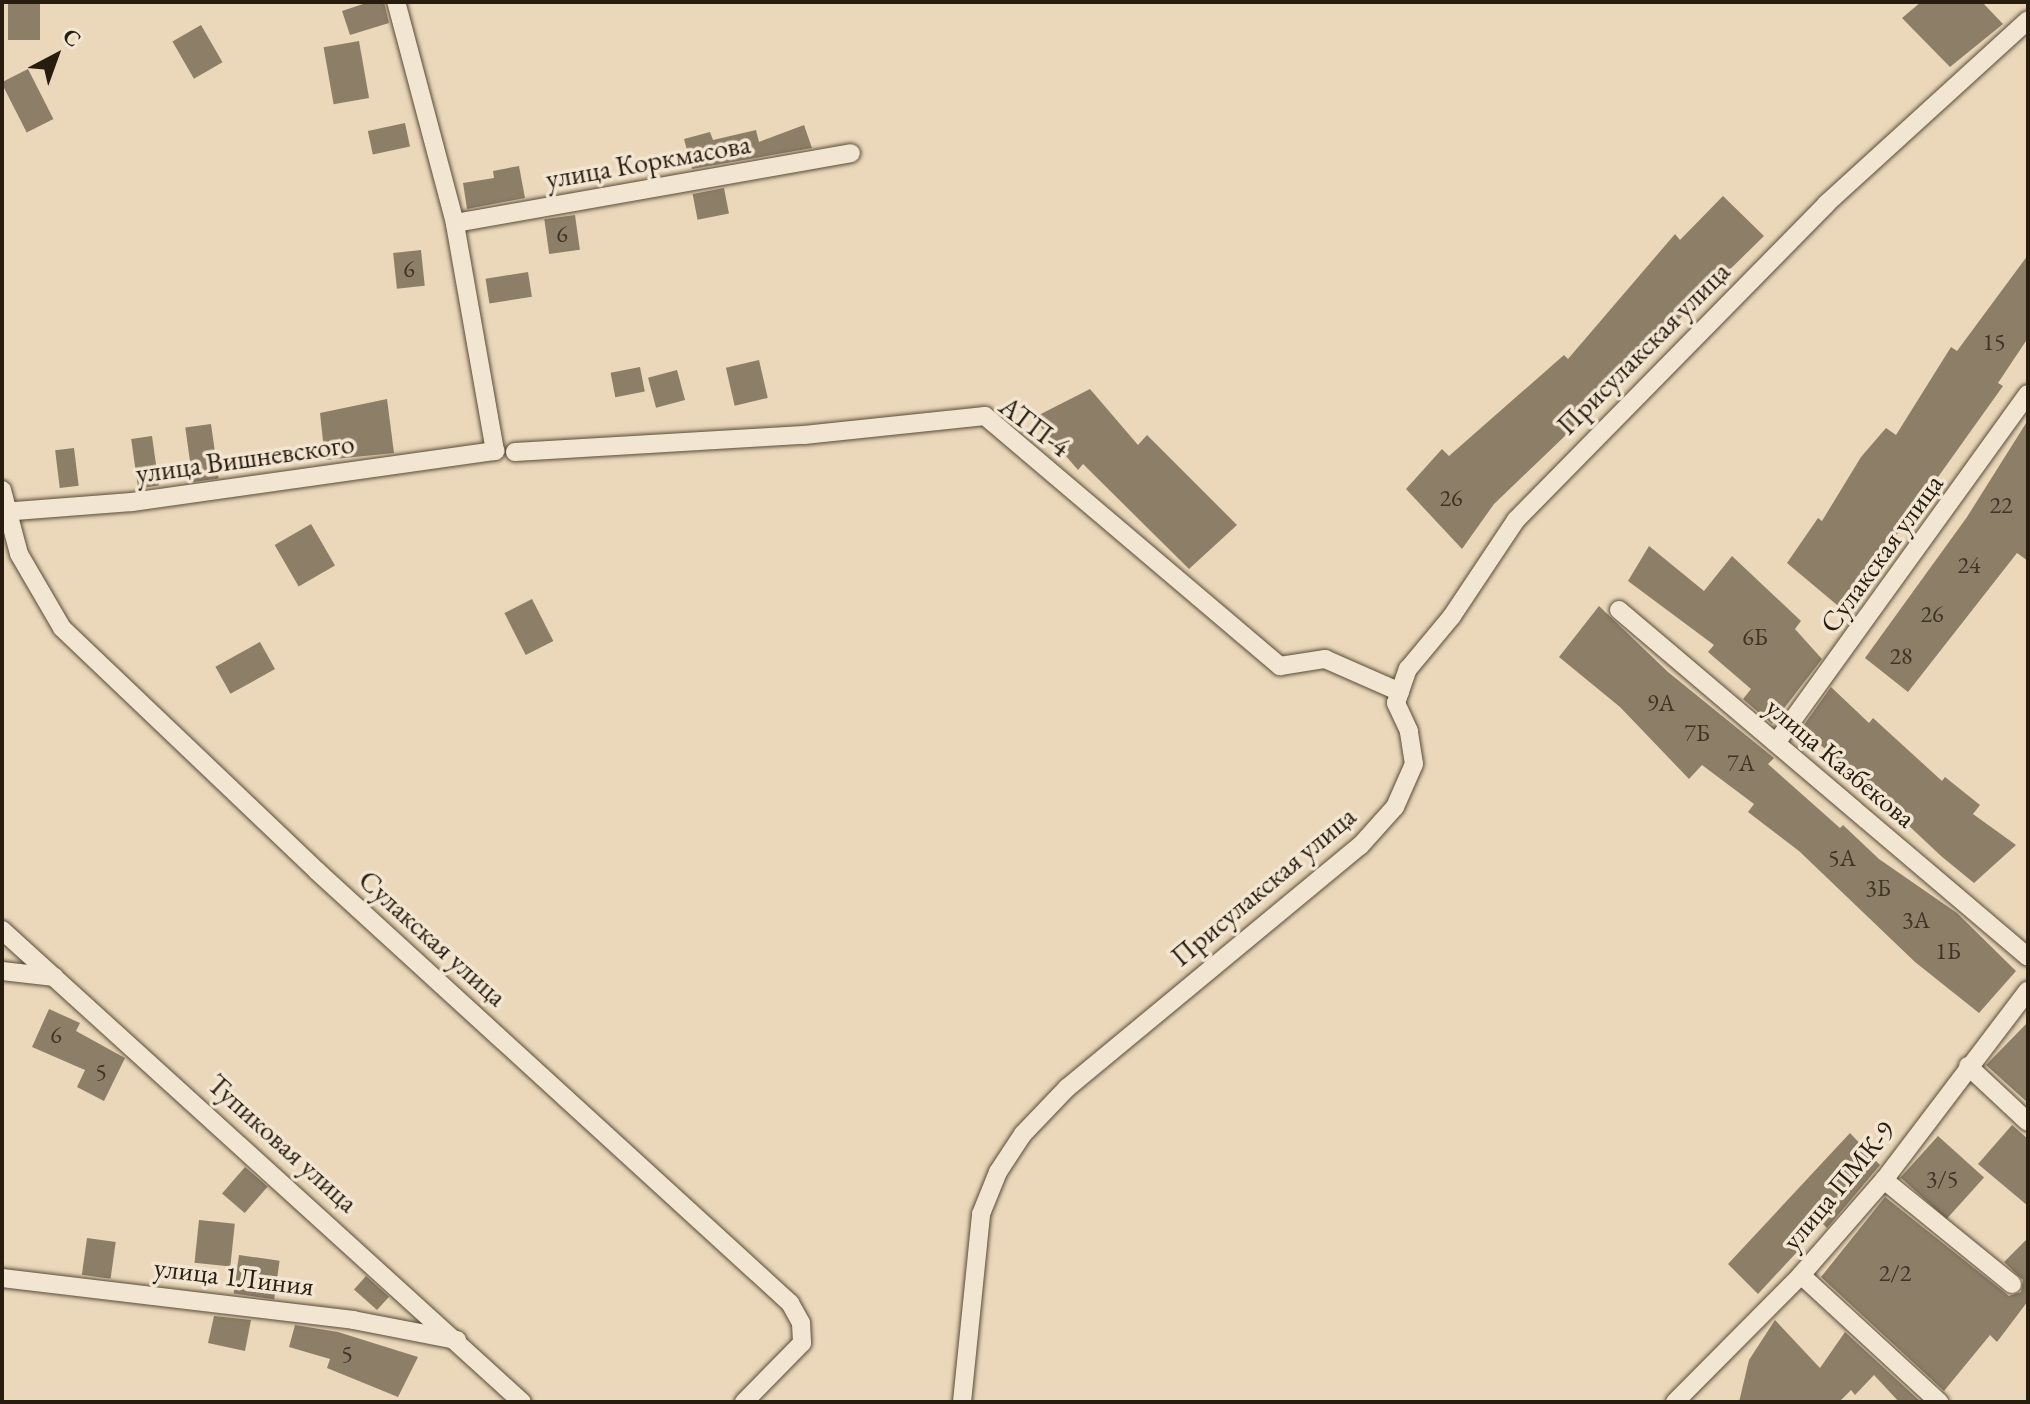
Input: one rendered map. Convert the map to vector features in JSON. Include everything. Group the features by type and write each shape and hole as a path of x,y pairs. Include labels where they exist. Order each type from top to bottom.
{"street":[{"path":"396,2 455,223"},
{"name":"Присулакская улица","path":"962,1402 981,1214 998,1172 1023,1134 1067,1088 1360,846 1395,807 1414,764 1409,731 1396,703 1408,669 1452,616 1516,520 1826,204 2028,20"},
{"name":"улица Коркмасова","path":"455,223 851,153"},
{"name":"улица Вишневского","path":"4,512 132,502 495,451 455,223"},
{"name":"Сулакская улица","path":"1776,743 2028,394"},
{"name":"АТП-4","path":"515,452 804,435 985,416 1280,666 1325,659 1400,692"},
{"name":"Сулакская улица","path":"2,490 4,512 19,554 62,628 317,871 790,1303 801,1323 802,1343 744,1402"},
{"name":"улица Казбекова","path":"1619,610 2028,957"},
{"name":"Тупиковая улица","path":"2,930 522,1402"},
{"path":"2,971 55,977"},
{"name":"улица ПМК-9","path":"1675,1402 1801,1275 1884,1180 2028,990"},
{"path":"1968,1066 2028,1122"},
{"path":"1884,1180 2012,1284"},
{"path":"1801,1275 1939,1402"},
{"name":"улица 1Линия","path":"2,1278 338,1318 457,1340"}],"building":[{"path":"8,2 40,2 40,40 8,40"},
{"path":"369,2 384,2 389,23 350,35 342,11"},
{"path":"1921,2 1982,2 2003,24 1950,67 1902,18"},
{"path":"201,25 222,62 194,79 172,42"},
{"path":"359,41 369,98 334,104 324,47"},
{"path":"28,69 53,119 27,133 2,82"},
{"path":"405,123 410,146 373,154 368,131"},
{"path":"804,125 812,148 692,169 684,139 710,132 713,140 756,130 759,142"},
{"path":"519,166 525,198 467,209 463,183 494,178 493,171"},
{"path":"724,188 729,214 698,220 693,194"},
{"path":"1723,196 1764,236 1661,337 1664,341 1494,504 1462,549 1406,489 1442,449 1449,456 1564,355 1568,359 1675,234 1680,240"},
{"path":"575,215 580,250 549,254 544,219"},
{"path":"421,250 425,286 397,289 393,253"},
{"path":"2028,255 2028,338 1998,383 2003,386 1843,610 1787,563 1818,518 1822,521 1861,457 1886,428 1896,435 1951,347 1957,351"},
{"path":"528,272 532,297 489,303 486,279"},
{"path":"759,360 768,398 735,406 726,368"},
{"path":"640,367 645,392 615,397 611,373"},
{"path":"677,370 685,400 656,408 648,378"},
{"path":"1090,389 1138,445 1147,435 1237,525 1189,569 1083,464 1078,470 1033,418"},
{"path":"387,399 394,453 325,460 320,413"},
{"path":"2028,420 2028,561 2017,553 1908,692 1865,658 1967,517"},
{"path":"211,424 219,478 193,482 185,428"},
{"path":"152,436 159,486 138,488 131,439"},
{"path":"74,448 79,486 60,488 55,450"},
{"path":"311,524 335,566 299,587 275,545"},
{"path":"1649,546 1704,591 1732,556 1801,621 1795,629 1822,659 1772,724 1743,699 1751,689 1708,652 1714,645 1628,581"},
{"path":"532,599 553,641 526,655 504,613"},
{"path":"1599,606 1668,672 1774,758 1768,764 1840,828 1843,825 1879,859 1957,913 2016,971 1979,1013 1915,962 1799,851 1748,812 1754,804 1702,765 1689,779 1620,707 1559,657"},
{"path":"260,642 275,669 230,694 215,667"},
{"path":"1831,687 1869,723 1873,718 1942,781 1945,777 1980,805 1973,814 2016,845 1974,883 1941,856 1907,824 1911,820 1801,729"},
{"path":"49,1009 80,1023 76,1031 125,1058 104,1101 77,1087 85,1070 32,1047"},
{"path":"2028,1022 2028,1103 1986,1065"},
{"path":"2012,1125 2028,1139 2028,1206 1978,1164"},
{"path":"1850,1133 1880,1165 1827,1228 1823,1224 1758,1294 1728,1264"},
{"path":"1938,1136 1984,1177 1947,1219 1901,1178"},
{"path":"245,1167 268,1187 245,1213 222,1193"},
{"path":"1885,1197 2009,1296 2021,1292 2023,1280 2004,1262 2028,1238 2028,1301 1997,1342 1990,1335 1944,1391 1821,1277"},
{"path":"199,1220 235,1224 230,1267 195,1263"},
{"path":"87,1238 116,1242 111,1279 82,1275"},
{"path":"239,1255 280,1261 274,1299 234,1294"},
{"path":"366,1276 389,1297 377,1310 354,1289"},
{"path":"214,1316 251,1320 245,1351 208,1343"},
{"path":"1775,1320 1820,1368 1845,1332 1921,1402 1899,1402 1874,1375 1855,1395 1851,1390 1839,1402 1739,1402 1749,1360"},
{"path":"295,1325 338,1332 418,1357 398,1397 327,1368 330,1359 289,1347"}]}
